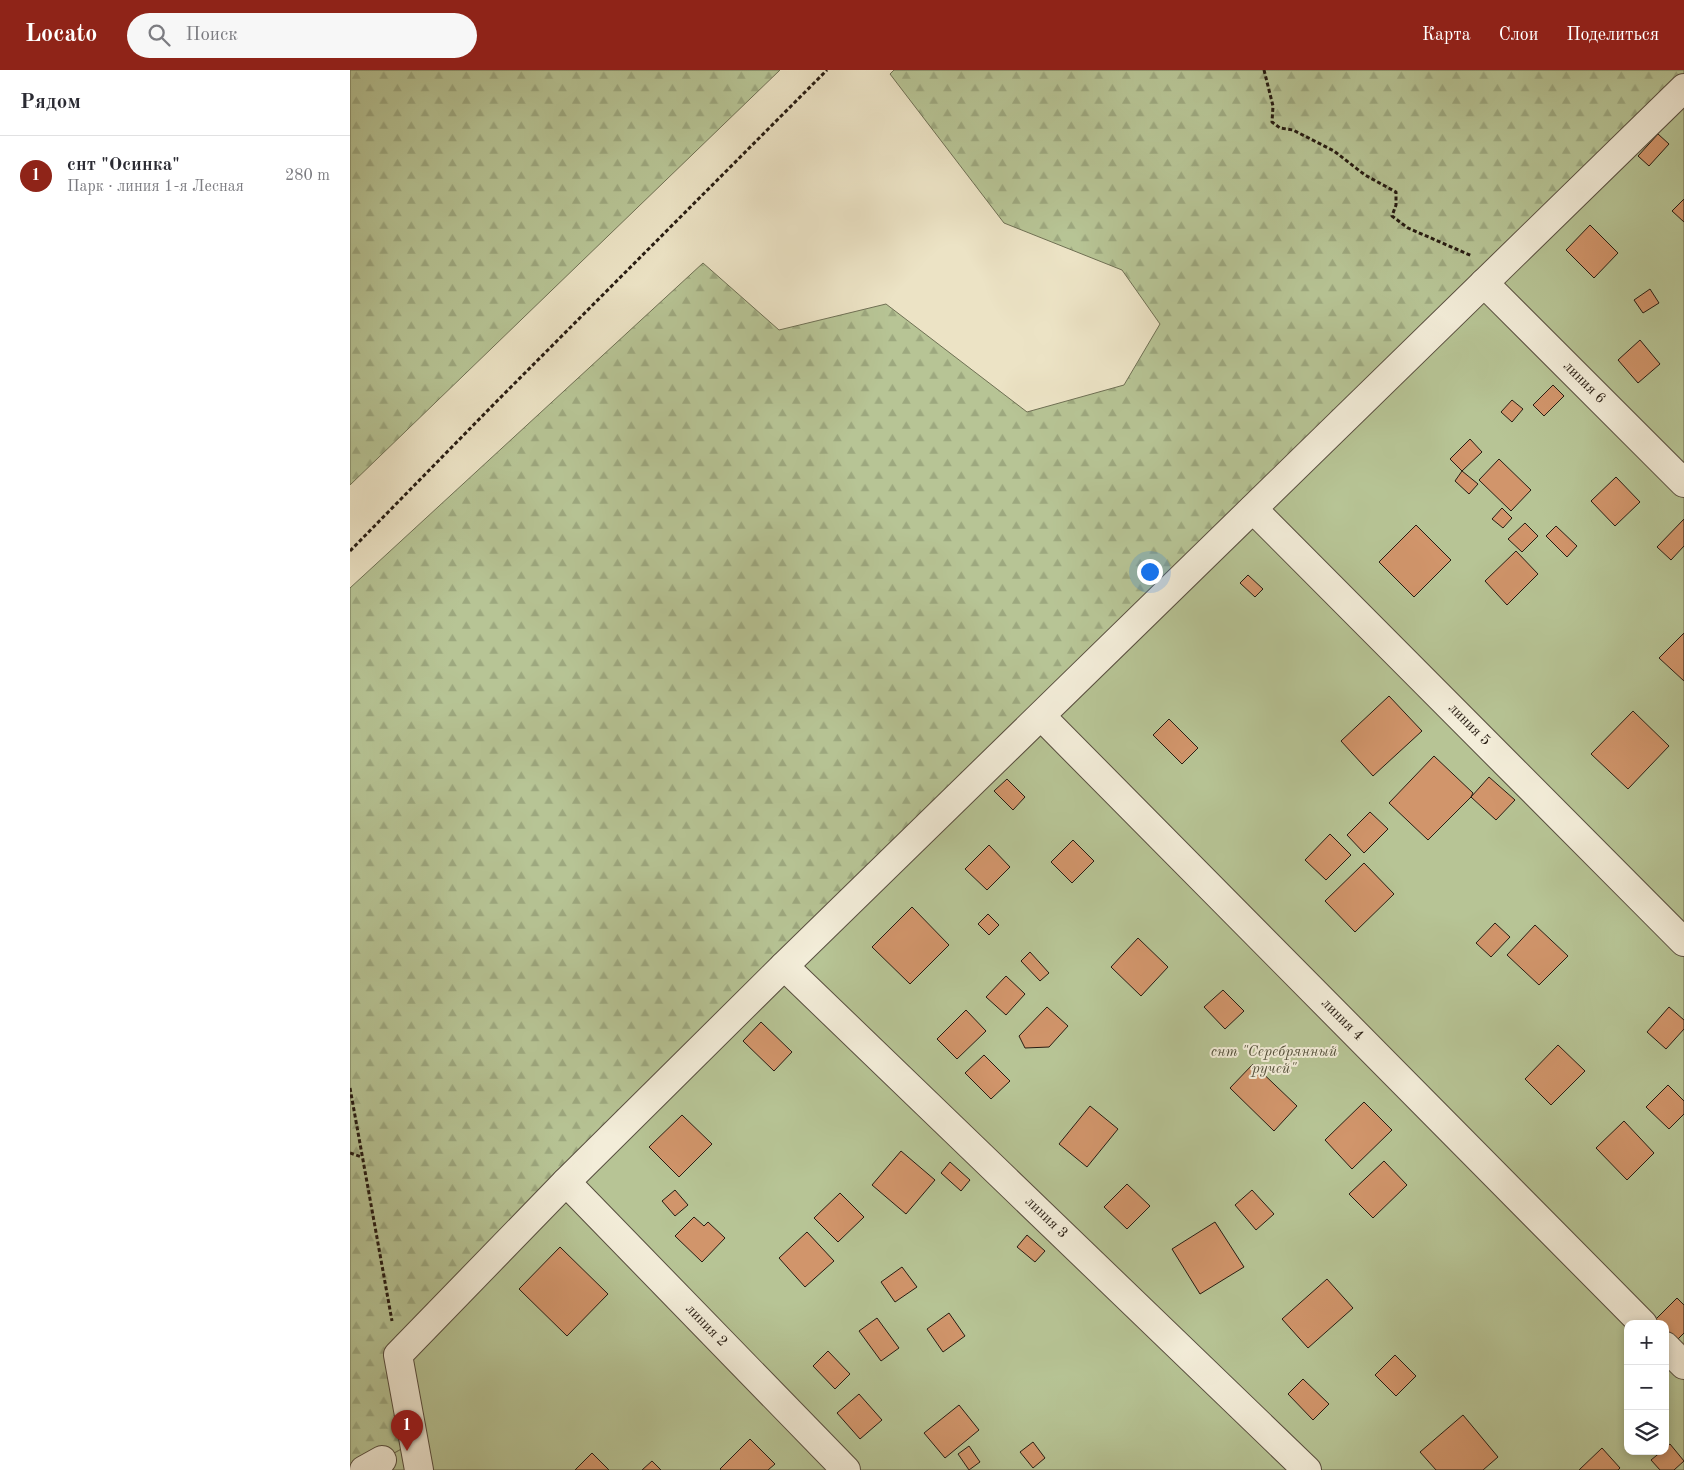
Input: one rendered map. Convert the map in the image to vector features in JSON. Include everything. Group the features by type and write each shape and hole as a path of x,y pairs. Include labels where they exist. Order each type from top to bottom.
{"street":[{"path":"419,1470 398,1355 566,1182 784,966 1684,88"},
{"name":"линия 6","path":"1490,278 1684,483"},
{"name":"линия 5","path":"1253,509 1684,942"},
{"name":"линия 4","path":"1041,716 1639,1320"},
{"name":"линия 3","path":"784,966 1307,1470"},
{"name":"линия 2","path":"566,1182 846,1470"},
{"path":"1669,1350 1684,1365"}],"path":[{"path":"350,551 503,394 828,70"},
{"path":"1264,70 1273,106 1272,122 1280,128 1293,130 1334,151 1365,175 1396,192 1396,205 1392,216 1408,228 1478,259 1490,278"},
{"path":"350,1088 398,1355"},
{"path":"350,1153 362,1157"}],"green space":[{"path":"350,70 780,70 350,485"},
{"path":"894,70 1684,70 1684,88 414,1442 364,1470 350,1470 350,588 703,263 779,330 886,304 1027,412 1124,385 1160,324 1122,270 1004,223 890,74"},
{"name":"снт \"Серебрянный ручей\"","path":"1684,88 1684,1470 364,1470 414,1442 398,1355"}],"building":[{"path":"1658,134 1669,144 1649,166 1638,156"},
{"path":"1684,199 1684,222 1672,211"},
{"path":"1590,225 1618,253 1594,278 1566,250"},
{"path":"1650,289 1659,303 1643,313 1634,300"},
{"path":"1640,340 1660,364 1638,383 1618,360"},
{"path":"1553,385 1564,396 1544,416 1533,405"},
{"path":"1512,400 1523,409 1512,422 1501,412"},
{"path":"1470,439 1482,452 1462,471 1450,459"},
{"path":"1499,459 1531,490 1511,511 1479,480"},
{"path":"1462,471 1478,484 1469,494 1455,481"},
{"path":"1616,477 1640,502 1615,526 1591,501"},
{"path":"1502,508 1512,518 1503,528 1492,519"},
{"path":"1684,519 1684,546 1671,560 1657,547"},
{"path":"1525,523 1538,536 1522,552 1508,539"},
{"path":"1416,525 1451,560 1414,597 1379,562"},
{"path":"1556,526 1577,546 1567,557 1546,536"},
{"path":"1516,551 1538,574 1507,605 1485,581"},
{"path":"1248,575 1263,589 1255,597 1240,583"},
{"path":"1684,633 1684,681 1659,658"},
{"path":"1389,696 1422,731 1373,776 1341,741"},
{"path":"1633,711 1669,746 1628,789 1591,754"},
{"path":"1169,719 1198,748 1182,764 1153,735"},
{"path":"1434,756 1473,793 1428,840 1389,803"},
{"path":"1489,777 1515,800 1496,820 1471,797"},
{"path":"1007,779 1025,797 1013,810 994,791"},
{"path":"1370,812 1388,829 1364,853 1347,835"},
{"path":"1330,834 1351,855 1326,880 1305,860"},
{"path":"1073,840 1094,861 1072,883 1051,862"},
{"path":"989,845 1010,867 987,890 965,869"},
{"path":"1364,863 1394,894 1355,932 1325,901"},
{"path":"912,907 949,945 910,984 872,947"},
{"path":"988,914 999,925 989,935 978,924"},
{"path":"1495,923 1510,937 1491,957 1476,943"},
{"path":"1535,925 1568,956 1539,985 1507,955"},
{"path":"1138,938 1168,967 1141,996 1111,967"},
{"path":"1030,952 1049,973 1040,981 1021,961"},
{"path":"1006,976 1025,994 1006,1015 986,997"},
{"path":"1223,990 1244,1011 1225,1029 1204,1007"},
{"path":"1047,1007 1068,1026 1049,1047 1025,1048 1019,1036"},
{"path":"1669,1007 1684,1020 1684,1029 1666,1049 1647,1032"},
{"path":"966,1010 986,1031 957,1059 937,1039"},
{"path":"761,1022 792,1052 774,1071 743,1041"},
{"path":"1558,1045 1585,1071 1551,1105 1525,1079"},
{"path":"984,1055 1010,1081 991,1099 965,1073"},
{"path":"1253,1064 1297,1106 1274,1131 1230,1088"},
{"path":"1668,1085 1684,1101 1684,1114 1669,1129 1646,1107"},
{"path":"1364,1102 1392,1130 1352,1169 1325,1140"},
{"path":"1090,1106 1118,1129 1087,1167 1059,1144"},
{"path":"682,1115 712,1144 679,1177 649,1147"},
{"path":"1624,1121 1654,1153 1627,1180 1596,1148"},
{"path":"901,1151 935,1180 906,1214 872,1185"},
{"path":"1384,1161 1407,1185 1373,1218 1349,1194"},
{"path":"950,1162 970,1180 961,1191 941,1173"},
{"path":"1127,1184 1150,1206 1127,1229 1104,1207"},
{"path":"675,1190 688,1205 675,1216 662,1201"},
{"path":"1252,1190 1274,1214 1256,1230 1235,1205"},
{"path":"840,1193 864,1217 838,1242 814,1218"},
{"path":"694,1217 704,1226 708,1222 725,1238 702,1262 675,1236"},
{"path":"1215,1222 1244,1267 1200,1294 1172,1249"},
{"path":"807,1232 834,1261 805,1287 779,1258"},
{"path":"1027,1235 1045,1251 1035,1262 1017,1247"},
{"path":"560,1247 608,1294 567,1336 519,1289"},
{"path":"902,1267 917,1287 895,1302 881,1282"},
{"path":"1327,1279 1353,1308 1308,1348 1282,1319"},
{"path":"1677,1298 1684,1305 1684,1333 1677,1340 1669,1333 1669,1320 1656,1319"},
{"path":"949,1313 965,1336 943,1352 927,1329"},
{"path":"877,1318 899,1348 881,1361 859,1331"},
{"path":"828,1351 850,1374 835,1389 813,1366"},
{"path":"1395,1355 1416,1376 1396,1396 1375,1375"},
{"path":"1303,1379 1329,1404 1313,1420 1288,1394"},
{"path":"859,1394 882,1420 860,1439 837,1413"},
{"path":"959,1405 979,1430 945,1458 924,1433"},
{"path":"1463,1415 1498,1457 1483,1470 1436,1470 1420,1452"},
{"path":"750,1439 775,1464 768,1470 721,1470 720,1469"},
{"path":"1033,1442 1045,1458 1033,1468 1020,1452"},
{"path":"1669,1445 1684,1461 1674,1470 1660,1470 1651,1460 1657,1455 1669,1455"},
{"path":"969,1446 980,1462 969,1470 958,1454"},
{"path":"1602,1448 1620,1468 1618,1470 1579,1470"},
{"path":"592,1453 609,1470 575,1470"},
{"path":"652,1461 661,1470 642,1470"}],"place":[{"name":"снт \"Осинка\"","path":"407,1451"}]}
